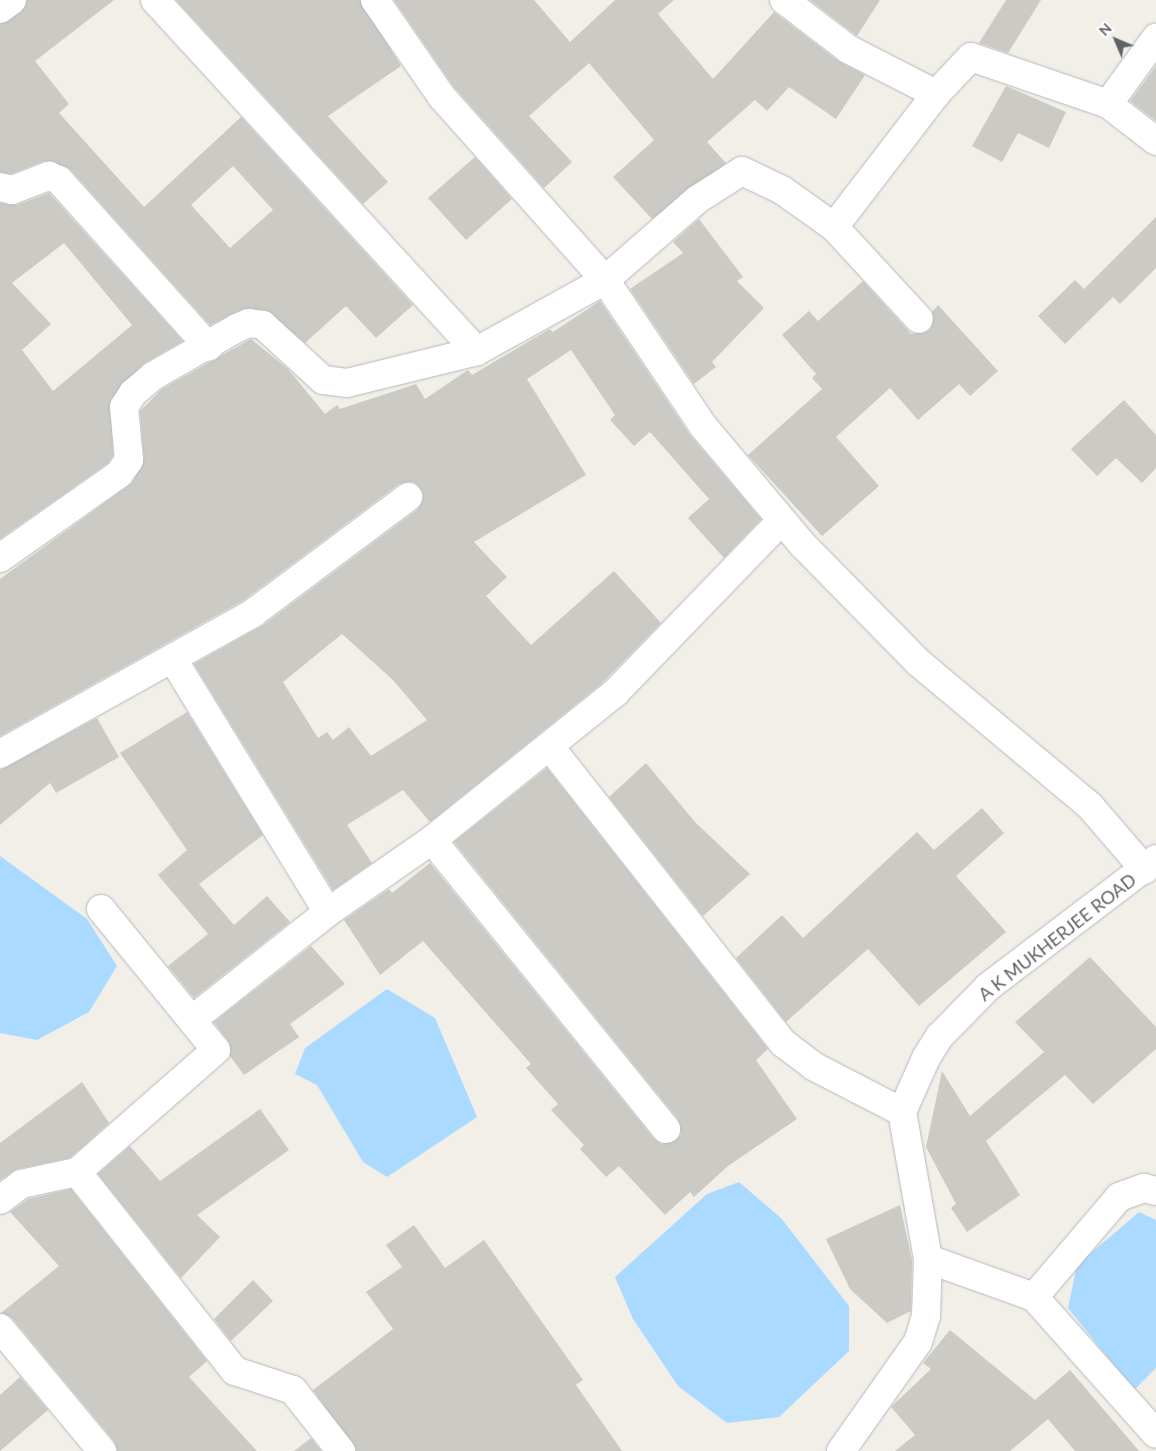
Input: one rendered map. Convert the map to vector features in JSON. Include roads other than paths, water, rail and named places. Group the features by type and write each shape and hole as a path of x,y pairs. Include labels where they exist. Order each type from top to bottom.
{"street":[{"path":"0,9 12,0"},
{"path":"156,0 477,351"},
{"path":"375,0 442,97 605,280 703,426 782,520 919,663 1090,806 1151,864"},
{"path":"784,0 848,49 936,94"},
{"path":"1108,104 1156,38"},
{"path":"834,227 936,94 971,57 1108,104 1156,141"},
{"path":"0,558 119,474 129,460 124,413 133,393 153,376 249,323 263,325 323,380 347,383 477,351 605,280 698,198 742,171 782,190 834,227 919,319"},
{"path":"0,187 12,190 49,176 59,180 209,346"},
{"path":"0,754 174,661 253,613 408,497"},
{"path":"193,1019 328,912 432,840 615,693 782,520"},
{"path":"174,661 328,912"},
{"path":"550,747 783,1043 813,1066 902,1112 928,1258 930,1288 918,1342 841,1451"},
{"path":"432,840 666,1129"},
{"name":"A K MUKHERJEE ROAD","path":"902,1112 940,1036 988,987 1151,864"},
{"path":"0,1200 21,1184 77,1172 216,1050 193,1019 102,909"},
{"path":"77,1172 235,1371 293,1390 341,1451"},
{"path":"1034,1297 1119,1198 1144,1188 1156,1191"},
{"path":"928,1258 1034,1297 1156,1434"},
{"path":"0,1328 102,1451"}],"water":[{"path":"0,856 87,919 117,966 89,1012 37,1040 0,1033"},
{"path":"387,989 435,1018 477,1117 387,1177 363,1162 317,1085 295,1074 305,1048"},
{"path":"739,1182 781,1218 849,1306 849,1351 779,1417 727,1423 678,1386 633,1319 615,1277 707,1194"},
{"path":"1139,1212 1156,1220 1156,1368 1134,1390 1068,1308 1077,1265"}]}
